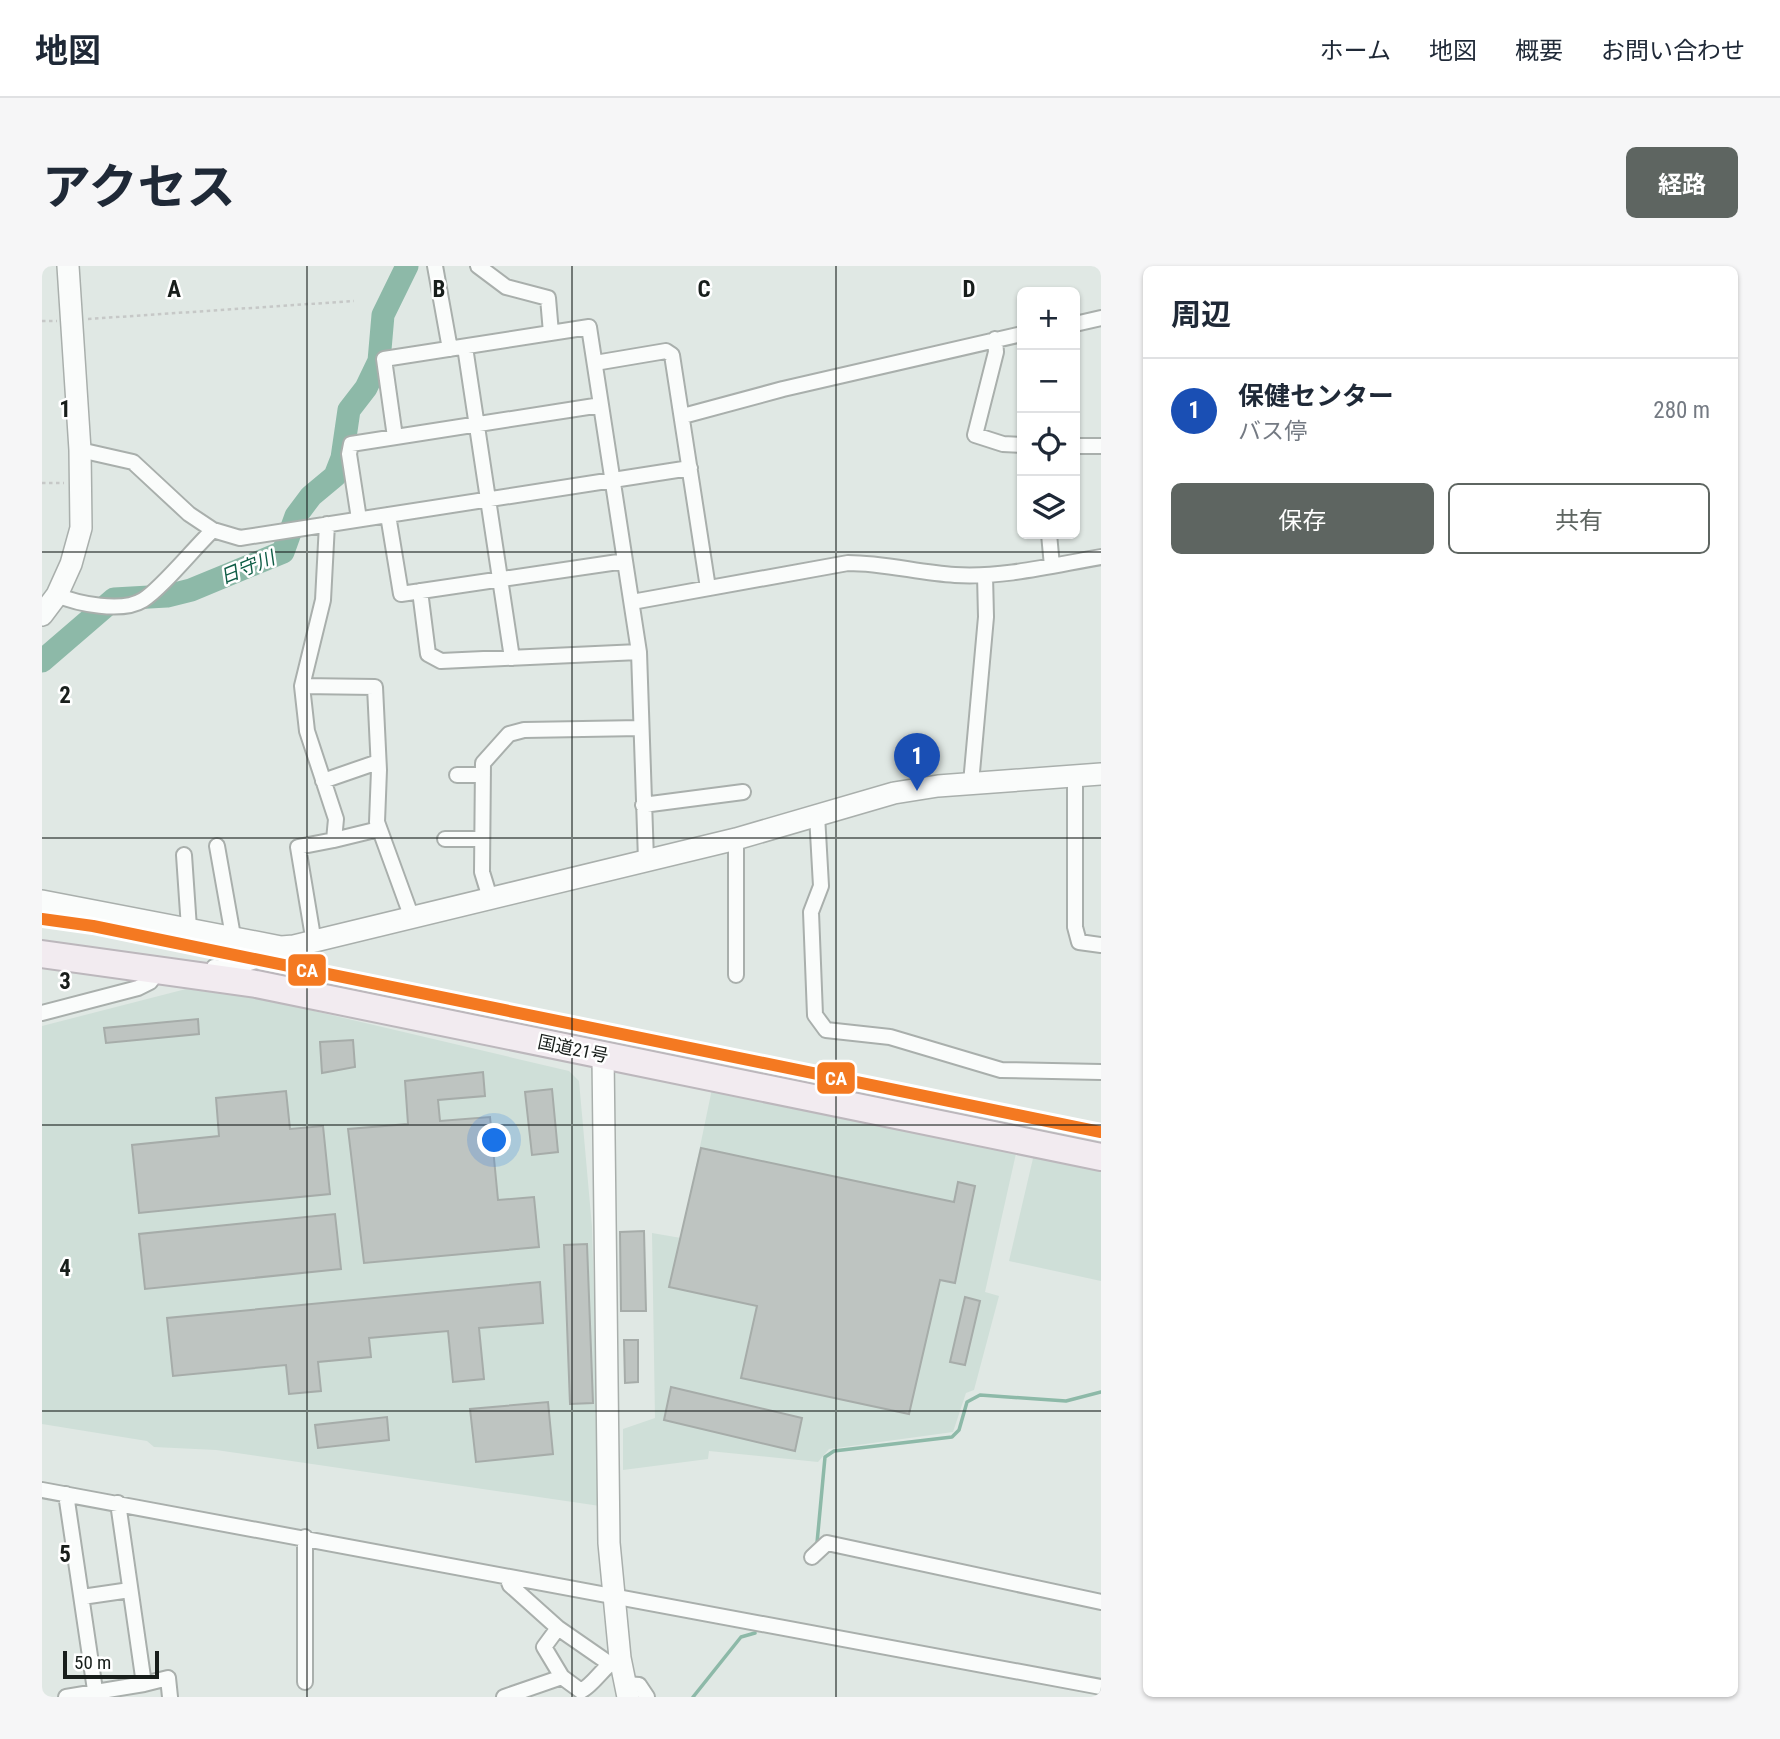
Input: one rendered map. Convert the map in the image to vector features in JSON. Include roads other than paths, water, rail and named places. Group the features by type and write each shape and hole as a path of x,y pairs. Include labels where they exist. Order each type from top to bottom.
{"highway":[{"name":"国道21号","path":"42,954 256,984 1101,1157"}],"street":[{"path":"47,607 71,564 81,528 80,450 68,266"},
{"path":"435,266 476,424 512,657"},
{"path":"478,266 506,287 548,298 551,334"},
{"path":"1080,323 1101,318"},
{"path":"395,437 384,359 589,327 639,652 646,860"},
{"path":"683,416 1017,335"},
{"path":"995,339 996,352 975,435 1003,444 1017,445"},
{"path":"595,363 666,351 672,355 708,588"},
{"path":"359,519 349,454 351,444 601,405"},
{"path":"1080,446 1101,446"},
{"path":"80,450 133,462 189,514 213,530 240,538 690,468"},
{"path":"388,515 401,594 625,561"},
{"path":"327,524 323,600 302,686 307,731 335,819 334,840"},
{"path":"47,607 111,606 142,601 213,530"},
{"path":"1049,539 1052,566"},
{"path":"632,602 848,563 882,563 955,575 985,575 1101,557"},
{"path":"971,783 986,617 985,575"},
{"path":"420,591 428,654 441,661 639,652"},
{"path":"302,686 374,687 379,829 412,918"},
{"path":"489,898 482,872 483,763 509,734 524,730 641,729"},
{"path":"323,781 378,762"},
{"path":"42,901 282,947 314,943 736,839 894,793 971,783 1101,774"},
{"path":"457,775 482,775"},
{"path":"1075,776 1075,927 1079,942 1101,945"},
{"path":"643,805 743,792"},
{"path":"817,815 821,886 811,912 815,1015 826,1030 890,1037 1001,1070 1101,1072"},
{"path":"314,943 298,847 379,829"},
{"path":"445,839 482,839"},
{"path":"736,839 736,975"},
{"path":"217,846 233,936"},
{"path":"184,855 189,928"},
{"path":"42,1013 138,988 150,982 169,962 232,967 270,955 282,947"},
{"path":"603,1056 608,1544 615,1661 627,1691 639,1685 647,1697"},
{"path":"42,1490 1101,1687"},
{"path":"66,1494 95,1690"},
{"path":"118,1503 144,1684"},
{"path":"305,1537 305,1682"},
{"path":"812,1557 827,1543 1101,1602"},
{"path":"507,1577 510,1585 558,1628 615,1661"},
{"path":"82,1597 130,1590"},
{"path":"558,1628 544,1647 562,1677 580,1691 593,1684 615,1661"},
{"path":"504,1697 562,1677"},
{"path":"66,1697 168,1678 170,1697"}],"waterway":[{"name":"日守川","path":"42,661 114,599 167,596 191,590 283,552 296,516 311,496 335,476 342,458 349,410 366,388 379,361 383,315 407,266"},
{"path":"817,1543 825,1457 834,1451 952,1437 959,1430 967,1402 980,1395 1066,1401 1101,1392"},
{"path":"693,1697 741,1637 755,1633"}],"place":[{"name":"保健センター","path":"917,791"}]}
